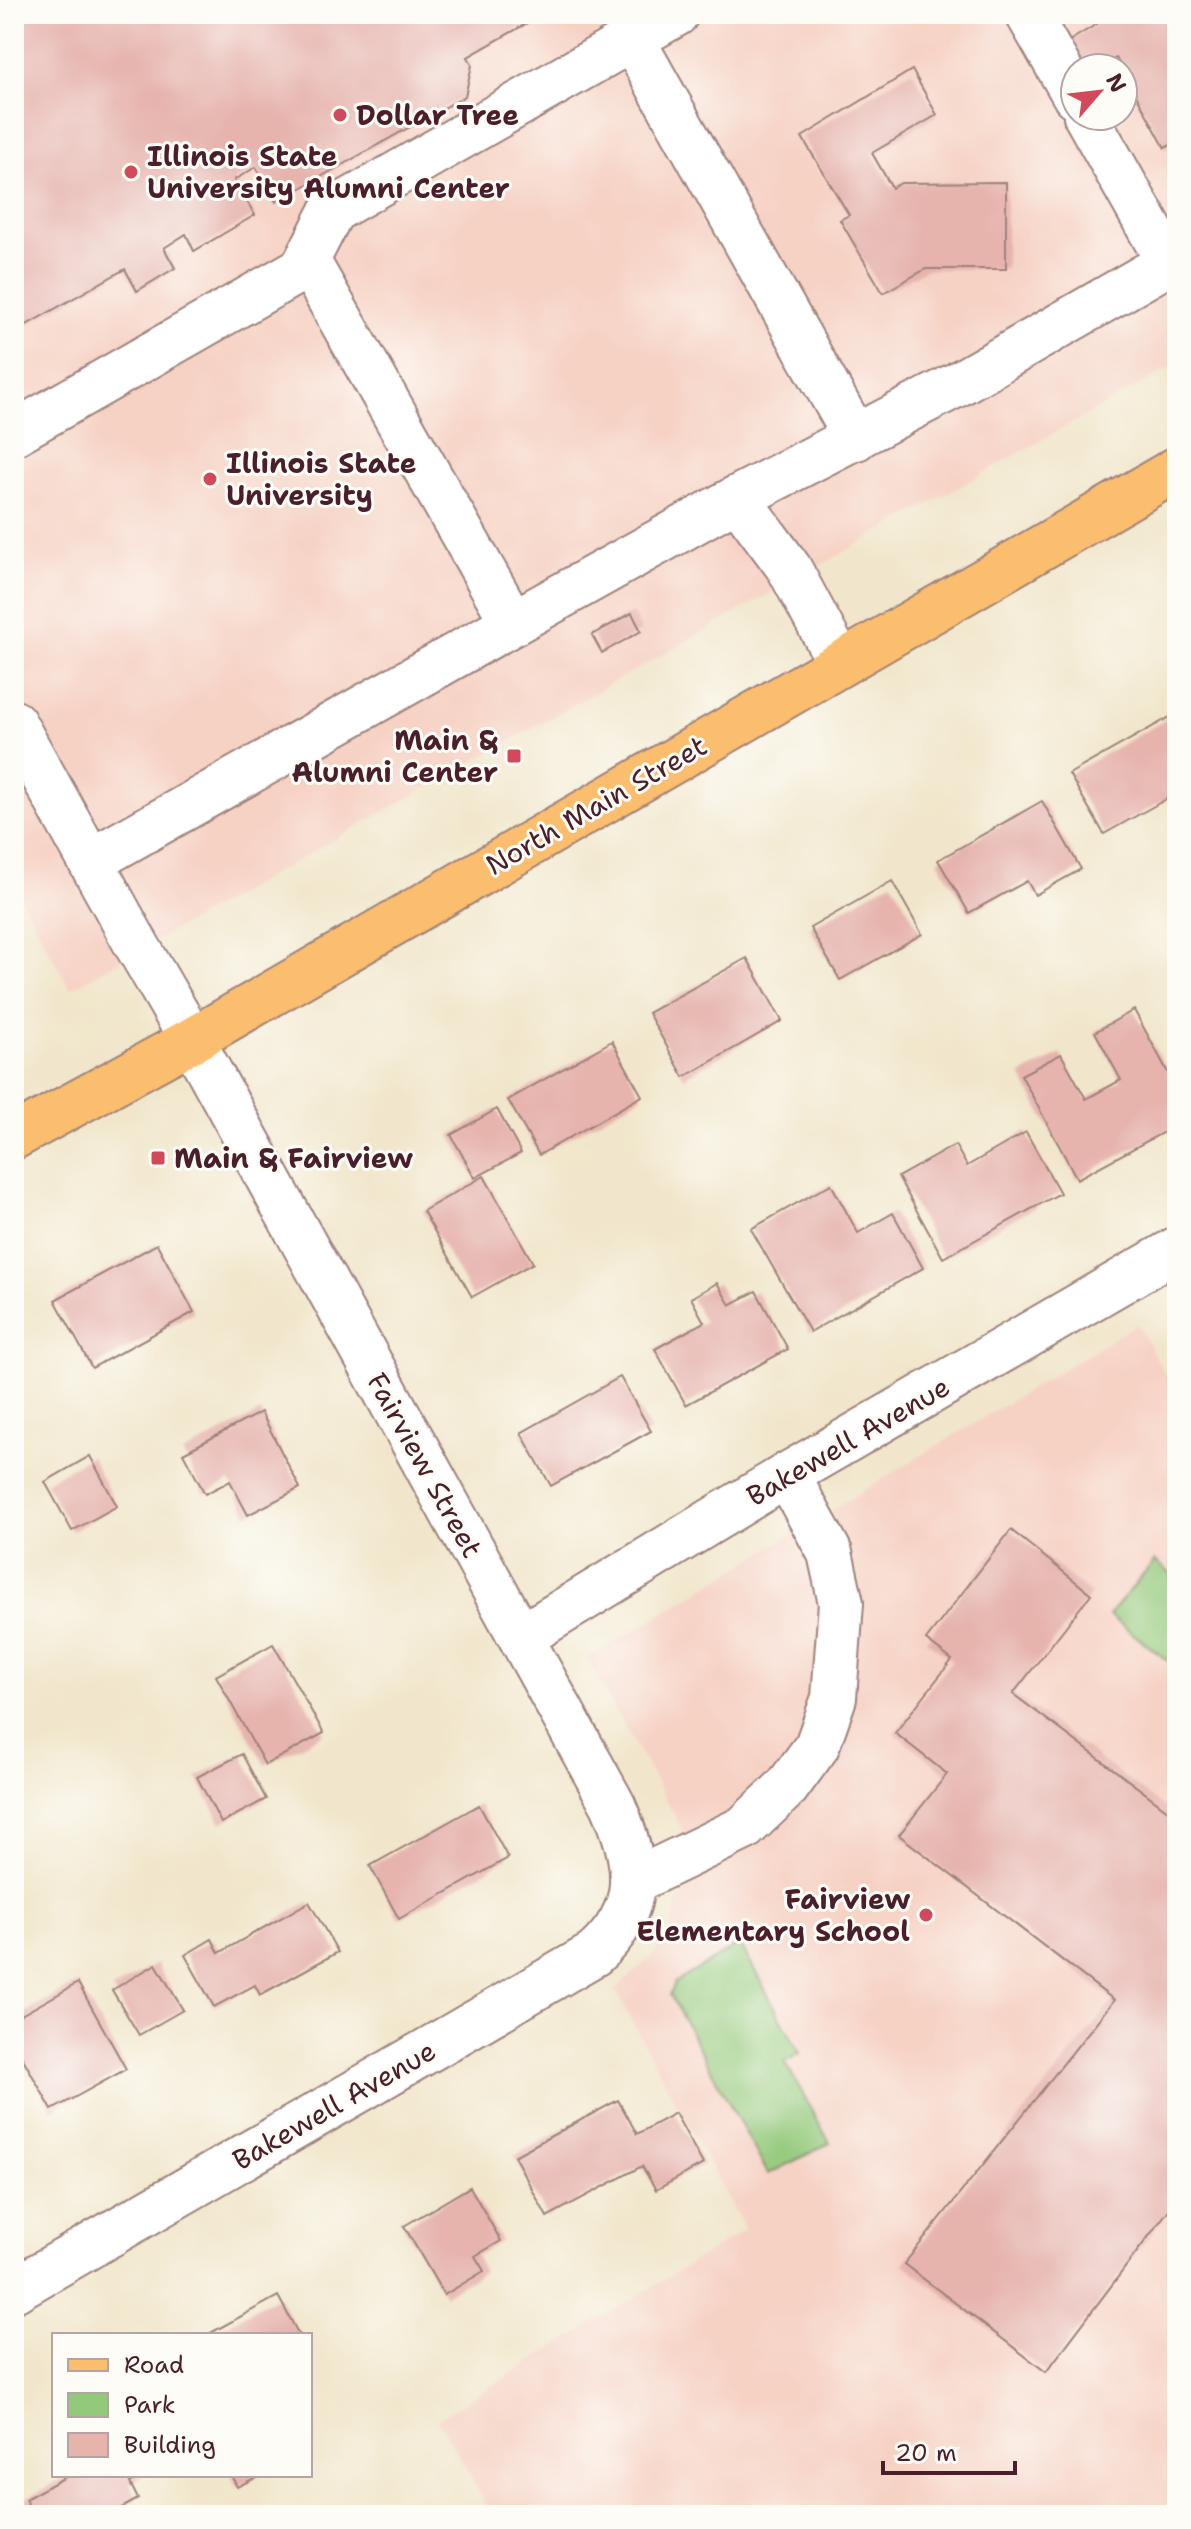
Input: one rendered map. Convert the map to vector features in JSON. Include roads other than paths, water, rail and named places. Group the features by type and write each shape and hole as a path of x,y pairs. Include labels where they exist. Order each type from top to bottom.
{"main road":[{"name":"North Main Street","path":"14,1137 192,1040 1177,469"}],"street":[{"path":"14,433 303,268 332,211 676,14"},
{"path":"1028,14 1059,68"},
{"path":"632,39 856,438"},
{"path":"91,861 737,498 958,384 1173,261 1096,132"},
{"path":"307,260 513,623"},
{"path":"737,498 789,568 840,663"},
{"name":"Fairview Street","path":"14,723 192,1040 619,1819 626,1833 632,1865 632,1890"},
{"name":"Bakewell Avenue","path":"521,1637 787,1475 1177,1249"},
{"path":"632,1890 744,1828 787,1787 817,1746 834,1698 841,1603 830,1553 787,1475"},
{"name":"Bakewell Avenue","path":"14,2290 594,1954 609,1941 622,1921 632,1890"}],"place":[{"name":"Dollar Tree","path":"340,115"},
{"name":"Illinois State University Alumni Center","path":"131,172"},
{"name":"Illinois State University","path":"210,479"},
{"name":"Main & Alumni Center","path":"514,756"},
{"name":"Main & Fairview","path":"158,1158"},
{"name":"Fairview Elementary School","path":"926,1915"}]}
